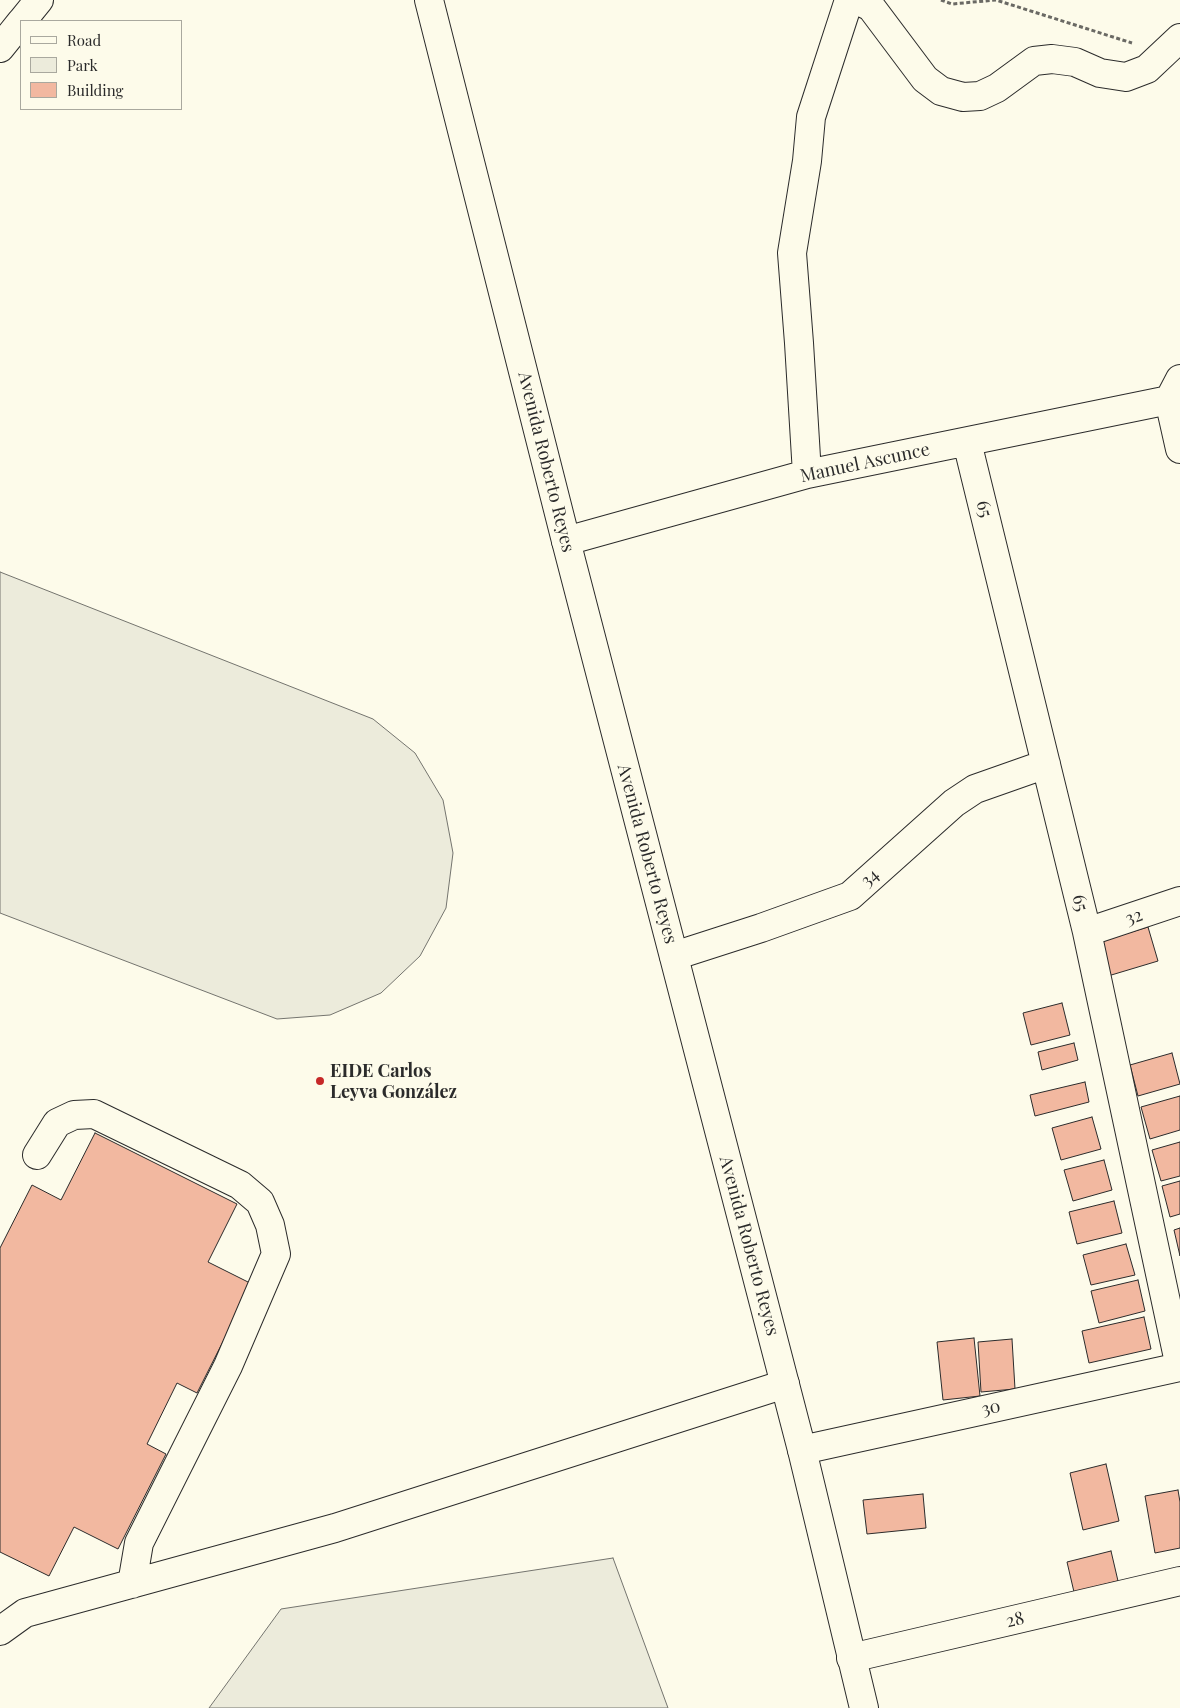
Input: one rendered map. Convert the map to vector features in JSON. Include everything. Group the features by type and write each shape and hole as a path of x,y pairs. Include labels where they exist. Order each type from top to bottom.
{"street":[{"path":"24,20 39,0"},
{"name":"Avenida Roberto Reyes","path":"429,0 566,541 802,1450 864,1708"},
{"path":"807,474 792,253 807,161 811,117 849,0"},
{"path":"857,0 871,7 925,78 941,91 963,97 980,96 997,88 1034,61 1052,59 1075,62 1100,73 1126,77 1148,69 1172,46"},
{"path":"0,48 20,24"},
{"path":"1174,390 1180,449"},
{"name":"Manuel Ascunce","path":"566,541 807,474 967,442 1174,390"},
{"name":"65","path":"967,442 1088,932 1180,1367"},
{"name":"34","path":"674,956 850,896 954,804 975,789 1046,764"},
{"name":"32","path":"1088,932 1180,901"},
{"path":"37,1155 57,1123 74,1115 94,1114 240,1185 260,1202 270,1225 276,1254 228,1366 139,1543 132,1584"},
{"name":"30","path":"802,1450 1180,1367"},
{"path":"0,1631 25,1613 335,1528 785,1384"},
{"name":"28","path":"851,1658 1180,1581"}],"path":[{"path":"941,0 952,4 996,0 1172,46"}],"green space":[{"path":"0,572 373,719 415,753 443,800 453,853 446,908 420,956 381,993 330,1015 277,1019 0,913"},
{"path":"613,1558 668,1708 209,1708 281,1609"}],"building":[{"path":"1148,927 1158,961 1108,976 1098,942"},
{"path":"1062,1003 1070,1035 1031,1045 1023,1013"},
{"path":"1074,1043 1078,1060 1042,1070 1038,1052"},
{"path":"1172,1053 1180,1084 1138,1096 1130,1065"},
{"path":"1085,1082 1089,1102 1035,1116 1030,1095"},
{"path":"1180,1096 1180,1130 1150,1139 1141,1107"},
{"path":"1092,1117 1101,1149 1061,1160 1052,1128"},
{"path":"95,1133 237,1204 208,1262 252,1284 197,1393 177,1383 147,1444 166,1454 118,1549 74,1527 49,1576 0,1552 0,1248 32,1185 61,1200"},
{"path":"1180,1142 1180,1176 1161,1181 1152,1150"},
{"path":"1104,1160 1112,1190 1073,1201 1064,1170"},
{"path":"1180,1181 1180,1214 1170,1217 1162,1186"},
{"path":"1114,1201 1122,1233 1077,1244 1069,1212"},
{"path":"1180,1228 1180,1256 1174,1230"},
{"path":"1126,1244 1135,1275 1091,1285 1083,1255"},
{"path":"1138,1280 1145,1311 1099,1323 1091,1291"},
{"path":"1144,1317 1151,1349 1089,1363 1082,1331"},
{"path":"974,1338 980,1396 943,1400 937,1342"},
{"path":"1012,1339 1015,1389 981,1392 978,1342"},
{"path":"1106,1464 1119,1521 1083,1530 1070,1473"},
{"path":"1178,1490 1180,1502 1180,1548 1155,1553 1145,1496"},
{"path":"923,1494 926,1528 867,1534 863,1500"},
{"path":"1111,1551 1118,1581 1074,1592 1067,1562"}],"place":[{"name":"EIDE Carlos Leyva González","path":"320,1081"}]}
